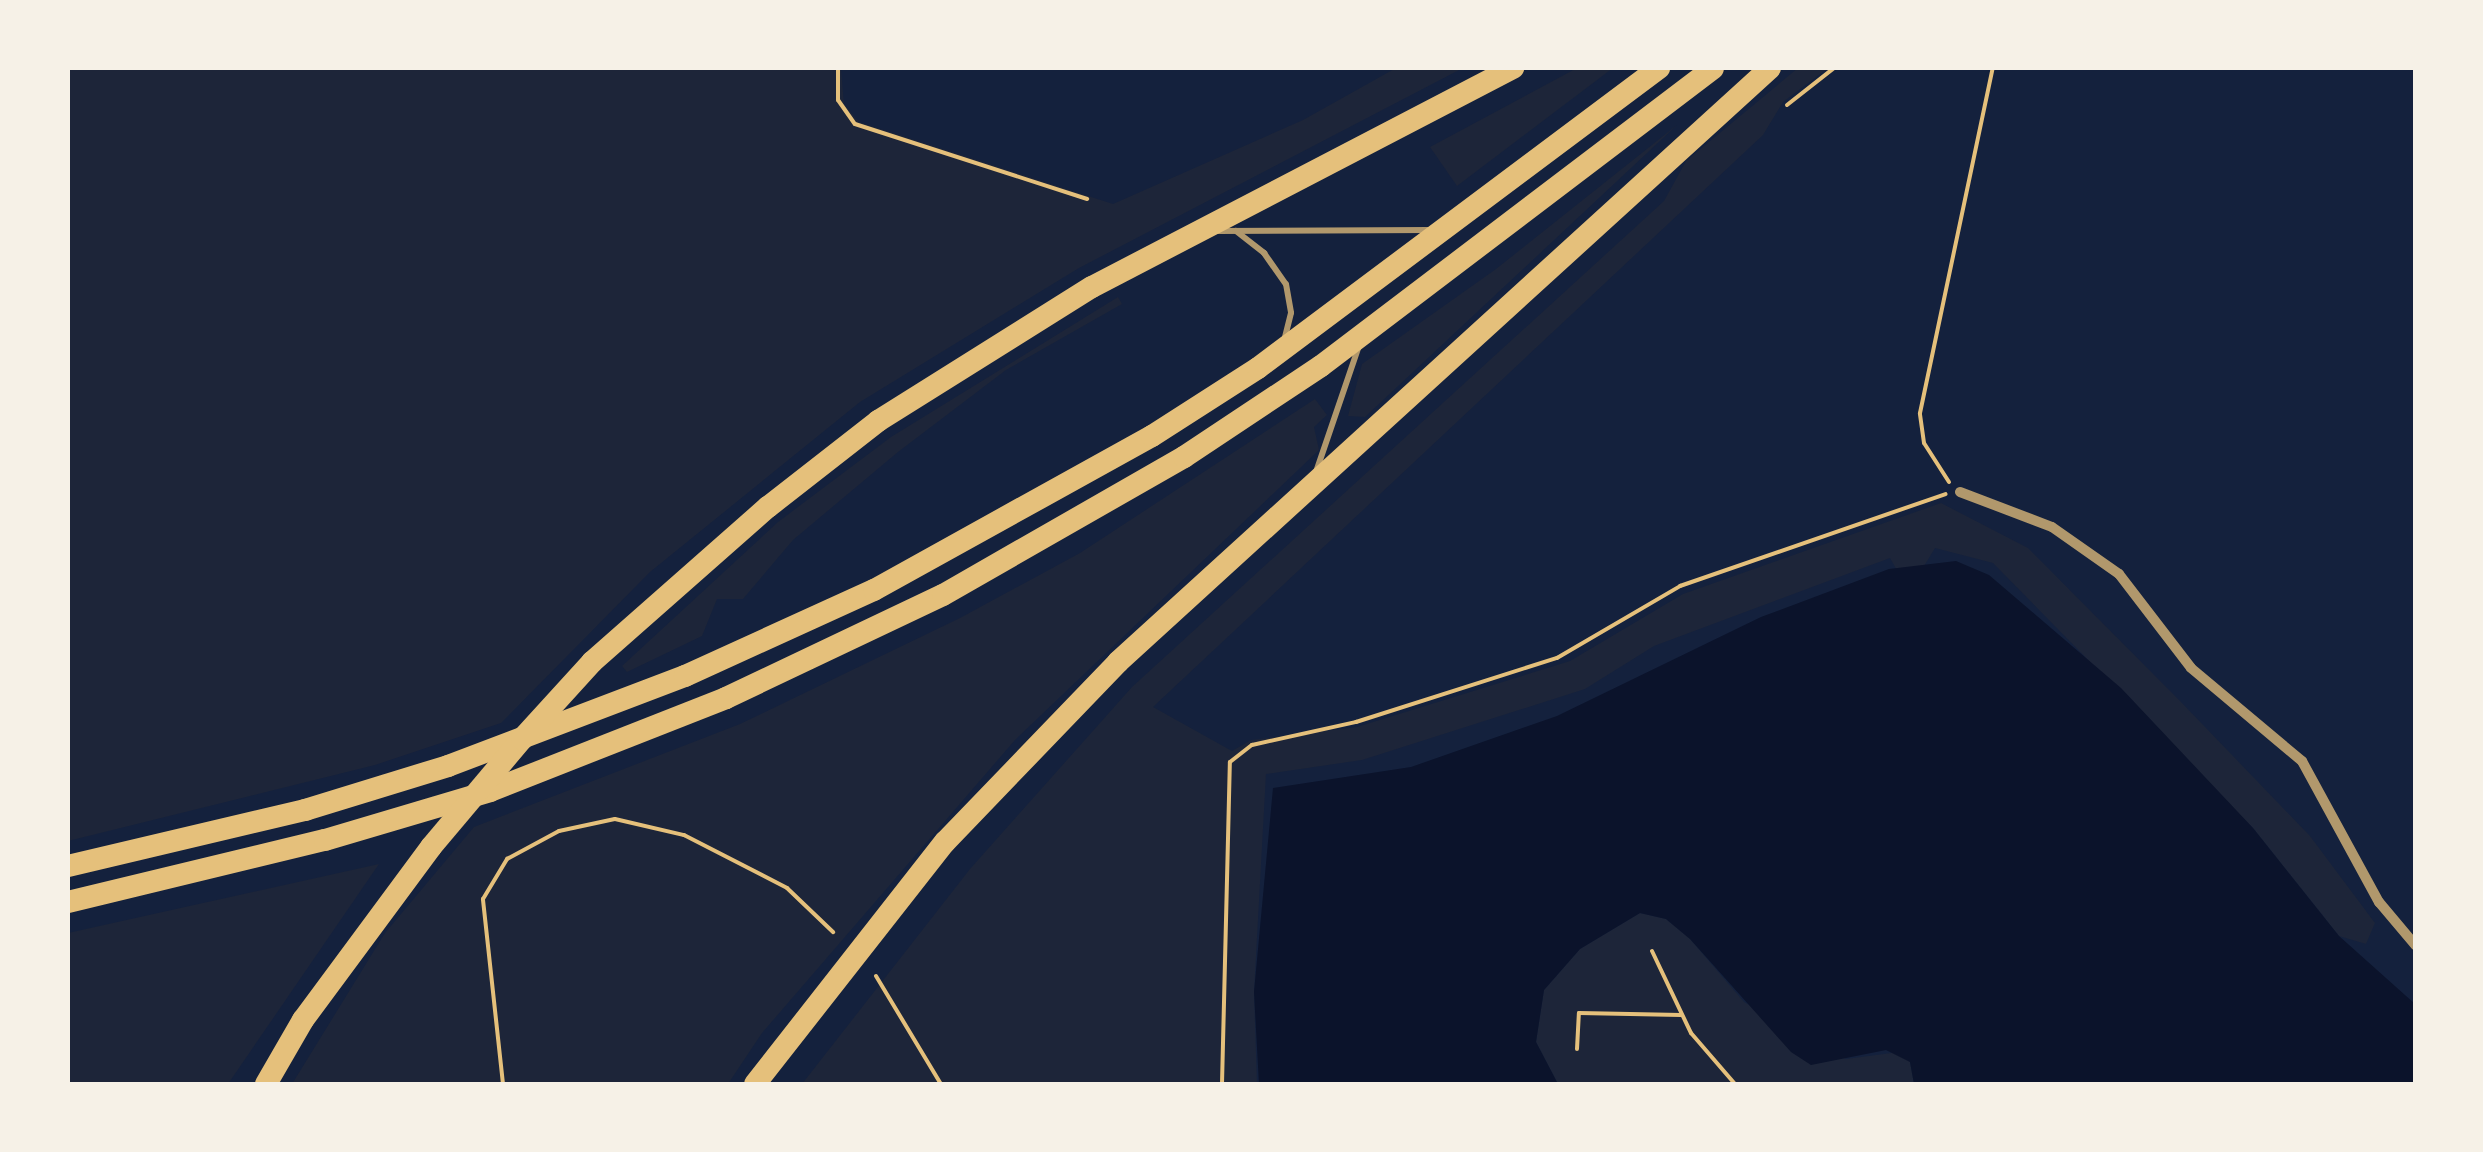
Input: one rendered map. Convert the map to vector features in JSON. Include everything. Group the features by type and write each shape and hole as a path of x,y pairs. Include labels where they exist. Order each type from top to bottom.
{"highway":[{"path":"266,1084 303,1020 430,848 592,662 740,531 878,422 1092,287 1513,68"},
{"path":"68,866 323,804 448,766 685,676 928,562 1152,436 1275,355 1659,68"},
{"path":"68,902 325,840 490,790 726,698 1066,528 1184,457 1363,334 1712,68"},
{"path":"755,1084 861,942 1029,752 1312,482 1770,68"}],"street":[{"path":"1960,492 2052,527 2119,574 2191,668 2302,761 2379,902 2416,946"}],"lane":[{"path":"1235,230 1264,253 1286,284 1290,312 1275,355"},
{"path":"1200,232 1445,230"},
{"path":"1312,482 1363,334"}],"path":[{"path":"838,68 838,100 855,124 1088,199"},
{"path":"1787,105 1834,68"},
{"path":"1960,492 1935,470 1920,413 1993,68"},
{"path":"1222,1084 1230,762 1252,745 1356,722 1557,658 1680,586 1960,492"},
{"path":"503,1084 484,899 507,859 559,831 615,819 684,835 787,888 833,932"},
{"path":"1652,951 1681,1015 1712,1065 1735,1084"},
{"path":"876,976 942,1084"},
{"path":"1578,1049 1579,1013 1681,1015"}],"shaded area":[{"path":"68,68 841,68 844,104 859,122 1113,204 1303,120 1396,68 1463,68 1079,268 860,402 650,572 501,723 375,765 68,841"},
{"path":"1577,68 1613,68 1457,186 1430,147"},
{"path":"1798,68 1828,68 1783,102 1763,135 1153,707 1232,751 1251,740 1357,727 1570,661 1683,594 1941,503 2028,548 2181,702 2310,836 2375,923 2366,944 2339,936 2253,828 1993,563 1935,548 1915,581 1899,574 1890,558 1654,646 1585,689 1362,760 1266,774 1254,992 1257,1084 802,1084 970,869 1132,687 1664,201 1686,161"},
{"path":"1677,125 1365,417 1348,416 1362,364 1496,269"},
{"path":"1118,297 1122,304 1006,370 898,452 793,540 743,599 717,599 702,636 627,672 622,666 778,522 891,437"},
{"path":"1315,399 1327,415 1314,427 1319,450 1015,740 762,1033 728,1084 292,1084 385,933 474,827 740,724 960,618 1080,553"},
{"path":"1956,561 1989,575 2121,688 2253,828 2339,936 2415,1004 2415,1084 1914,1084 1910,1062 1886,1050 1811,1065 1791,1052 1690,939 1666,919 1640,913 1580,949 1544,990 1536,1042 1558,1084 1259,1084 1254,992 1273,788 1411,767 1557,716 1761,617 1889,569"},
{"path":"379,864 228,1084 68,1084 68,933"},
{"path":"1640,913 1666,919 1690,939 1744,1002 1846,1059 1899,1052 1910,1062 1914,1084 1558,1084 1536,1042 1544,990 1580,949"}]}
